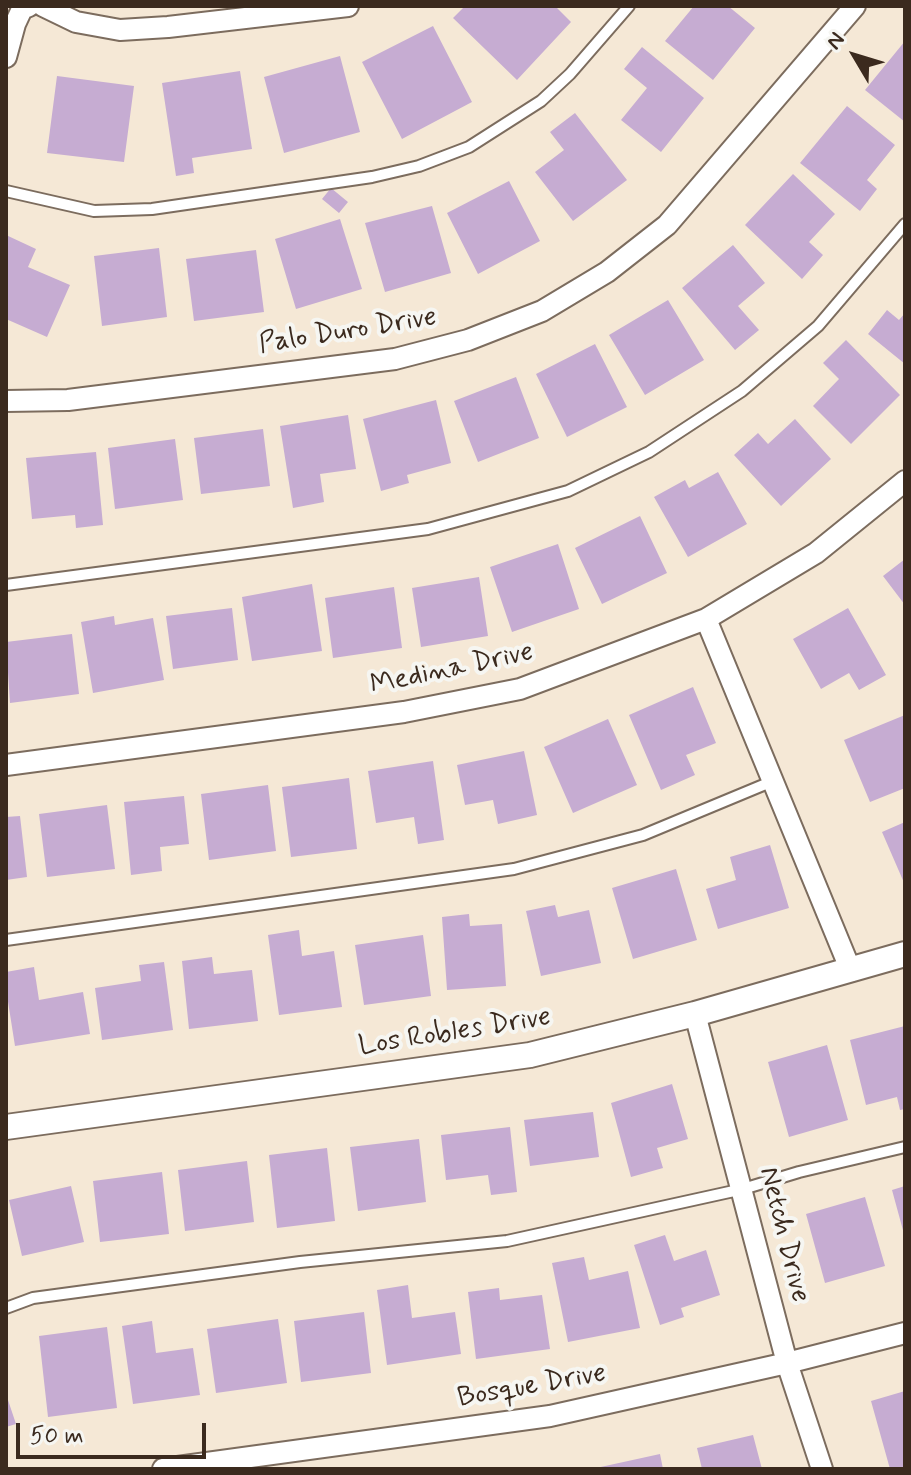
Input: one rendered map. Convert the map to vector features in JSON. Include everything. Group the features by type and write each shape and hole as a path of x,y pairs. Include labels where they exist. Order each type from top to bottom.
{"street":[{"path":"43,6 76,22 120,30 348,6"},
{"name":"Palo Duro Drive","path":"6,401 68,400 395,359 468,340 542,311 607,272 667,225 855,6"},
{"path":"6,57 15,24 25,7"},
{"name":"Medina Drive","path":"6,765 404,712 520,689 706,619 816,553 905,481"},
{"path":"706,619 851,971"},
{"name":"Los Robles Drive","path":"6,1127 530,1055 695,1014 905,954"},
{"name":"Netch Drive","path":"695,1014 787,1363 822,1469"},
{"name":"Bosque Drive","path":"163,1469 550,1416 905,1333"}],"lane":[{"path":"6,191 94,211 152,209 372,177 419,166 469,147 541,101 570,74 629,6"},
{"path":"6,585 428,529 568,491 649,452 742,391 818,326 905,224"},
{"path":"6,940 514,869 643,835 773,781"},
{"path":"6,1308 33,1298 96,1289 300,1262 507,1241 743,1189 799,1172 905,1147"}],"building":[{"path":"465,6 555,6 571,22 517,80 453,18"},
{"path":"694,6 728,6 755,28 713,80 665,41"},
{"path":"433,26 472,102 402,139 362,62"},
{"path":"905,41 905,122 865,90"},
{"path":"642,47 704,98 661,152 621,120 647,88 624,69"},
{"path":"340,56 360,132 284,153 264,77"},
{"path":"240,71 252,149 192,158 194,173 176,176 162,83"},
{"path":"57,76 134,86 124,162 47,153"},
{"path":"847,106 895,145 867,180 877,189 860,211 800,163"},
{"path":"575,113 627,180 573,221 535,172 564,150 550,132"},
{"path":"793,174 835,214 809,242 823,255 802,279 745,225"},
{"path":"509,181 540,241 478,274 447,213"},
{"path":"331,188 348,202 339,213 322,199"},
{"path":"432,206 451,273 385,292 365,223"},
{"path":"340,219 362,289 296,309 275,239"},
{"path":"6,235 36,249 28,267 70,285 47,337 6,319"},
{"path":"733,245 765,283 738,306 759,330 735,350 682,288"},
{"path":"159,248 167,317 102,326 94,256"},
{"path":"256,250 264,312 194,321 186,259"},
{"path":"668,300 704,360 645,395 609,335"},
{"path":"887,310 899,320 905,313 905,364 868,334"},
{"path":"846,340 900,395 851,444 813,406 839,379 823,363"},
{"path":"595,344 627,407 567,437 536,374"},
{"path":"516,377 539,438 478,462 454,401"},
{"path":"436,400 451,463 407,475 409,483 381,491 363,419"},
{"path":"348,415 356,469 320,474 324,502 293,508 280,426"},
{"path":"795,419 831,459 781,506 734,455 758,433 768,444"},
{"path":"263,429 270,486 201,494 194,438"},
{"path":"175,439 183,500 115,509 108,448"},
{"path":"96,452 103,525 76,528 75,515 32,519 26,458"},
{"path":"718,472 747,524 688,557 654,497 685,480 689,488"},
{"path":"640,516 667,573 602,604 575,548"},
{"path":"558,544 579,609 512,632 490,567"},
{"path":"905,559 905,605 883,576"},
{"path":"479,577 488,636 421,647 412,588"},
{"path":"312,584 322,651 252,661 242,597"},
{"path":"394,587 402,648 333,658 325,598"},
{"path":"232,608 238,660 173,669 166,616"},
{"path":"848,608 886,675 859,690 849,673 821,689 793,639"},
{"path":"114,616 115,625 153,618 164,680 93,693 81,622"},
{"path":"72,634 79,694 10,703 6,642"},
{"path":"693,687 716,743 686,755 695,775 661,790 629,715"},
{"path":"905,715 905,788 870,802 844,740"},
{"path":"608,719 637,785 573,813 544,747"},
{"path":"524,751 537,815 498,824 493,800 465,805 457,765"},
{"path":"433,761 444,840 418,844 414,817 376,823 368,771"},
{"path":"349,778 357,849 291,857 282,787"},
{"path":"268,785 276,851 209,860 201,794"},
{"path":"184,796 189,844 160,847 162,871 131,875 124,802"},
{"path":"107,805 115,869 47,877 39,814"},
{"path":"20,816 27,877 6,880 6,817"},
{"path":"905,822 905,885 882,832"},
{"path":"770,845 789,908 718,929 706,889 736,880 730,857"},
{"path":"676,869 697,940 633,959 612,888"},
{"path":"555,905 558,917 589,910 601,963 541,976 526,911"},
{"path":"469,914 470,926 502,924 506,986 447,990 442,917"},
{"path":"299,930 302,956 334,951 342,1007 279,1015 268,935"},
{"path":"423,935 431,996 364,1005 355,945"},
{"path":"212,957 214,974 252,970 258,1021 189,1029 182,961"},
{"path":"164,962 173,1030 102,1040 95,988 141,981 139,965"},
{"path":"34,967 39,1000 83,992 90,1034 15,1046 6,972"},
{"path":"905,1026 905,1109 900,1110 897,1097 866,1105 850,1040"},
{"path":"827,1045 848,1120 789,1137 768,1062"},
{"path":"672,1084 688,1139 657,1148 663,1168 631,1177 611,1103"},
{"path":"593,1112 599,1157 530,1166 524,1120"},
{"path":"510,1127 517,1192 491,1195 488,1175 446,1180 441,1135"},
{"path":"419,1139 426,1202 358,1211 350,1147"},
{"path":"327,1148 335,1221 277,1228 269,1155"},
{"path":"247,1161 254,1222 185,1231 178,1170"},
{"path":"162,1172 169,1234 100,1242 93,1181"},
{"path":"71,1186 84,1242 22,1256 9,1200"},
{"path":"905,1186 905,1234 904,1234 892,1190"},
{"path":"865,1197 885,1266 825,1283 806,1214"},
{"path":"665,1235 674,1261 706,1250 720,1295 681,1308 684,1317 660,1325 634,1245"},
{"path":"584,1257 589,1280 628,1271 640,1328 568,1342 552,1263"},
{"path":"408,1285 412,1318 455,1312 461,1354 387,1365 377,1290"},
{"path":"499,1288 500,1300 542,1295 550,1349 476,1359 468,1292"},
{"path":"364,1312 371,1373 301,1382 294,1321"},
{"path":"278,1319 287,1383 216,1393 207,1329"},
{"path":"152,1321 156,1353 193,1348 200,1395 133,1404 122,1326"},
{"path":"107,1327 117,1408 48,1417 39,1336"},
{"path":"905,1391 905,1469 890,1469 871,1401"},
{"path":"6,1394 16,1424 6,1427"},
{"path":"753,1435 762,1469 702,1469 697,1448"},
{"path":"660,1454 663,1469 596,1468"}]}
